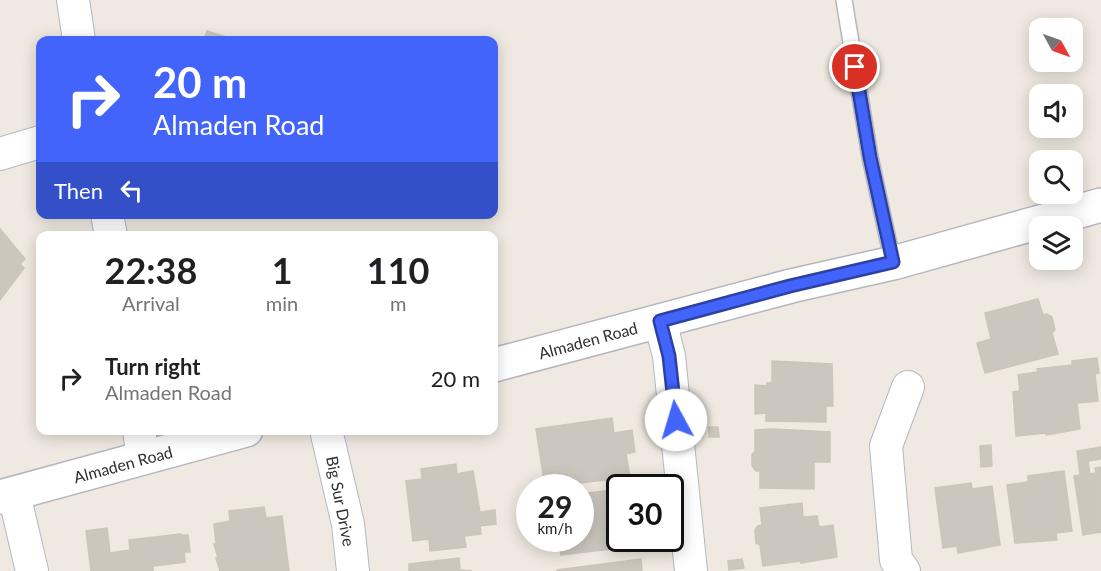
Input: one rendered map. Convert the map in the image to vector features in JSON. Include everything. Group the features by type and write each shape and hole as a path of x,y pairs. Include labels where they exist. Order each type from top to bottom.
{"street":[{"path":"73,0 78,36"},
{"path":"0,154 36,143"},
{"name":"Almaden Road","path":"498,364 790,286 893,262 1101,205"},
{"path":"660,321 669,356 691,571"},
{"path":"904,571 896,560 886,446 908,387"},
{"name":"Almaden Road","path":"7,495 141,444 208,435"},
{"name":"Big Sur Drive","path":"327,435 348,524 353,571"},
{"path":"7,495 32,571"}],"lane":[{"path":"844,0 870,157 893,262"}],"building":[{"path":"207,31 223,36 205,36"},
{"path":"0,229 25,259 20,264 24,268 0,300"},
{"path":"1038,299 1043,315 1047,314 1052,317 1055,330 1052,333 1058,354 985,373 977,343 991,339 985,313"},
{"path":"1097,358 1099,373 1095,374 1098,401 1077,403 1080,429 1046,435 1046,433 1016,436 1013,392 1020,391 1018,375 1038,372 1037,369 1072,365 1072,361"},
{"path":"772,361 832,364 833,406 826,406 826,422 766,421 766,413 755,414 755,385 767,386 767,383 772,383"},
{"path":"612,418 614,433 632,430 635,452 626,454 629,474 606,474 606,480 594,481 594,474 543,474 536,429"},
{"path":"709,427 718,427 719,437 709,437"},
{"path":"755,430 830,432 830,462 814,462 814,489 760,488 760,471 756,471 752,466"},
{"path":"991,445 992,466 981,467 980,446"},
{"path":"1101,447 1101,459 1088,461 1090,474 1096,473 1095,468 1101,467 1101,532 1083,535 1074,476 1080,475 1077,451"},
{"path":"456,464 457,474 473,471 480,512 495,510 496,524 480,526 481,534 464,536 466,547 430,551 429,539 413,541 406,481 422,479 421,469"},
{"path":"1064,471 1072,531 1056,533 1057,540 1015,543 1007,485 1028,482 1028,476"},
{"path":"971,483 972,489 992,486 1000,545 958,553 957,546 943,548 935,488"},
{"path":"606,491 606,550 594,551 594,492"},
{"path":"802,503 803,517 817,516 819,527 833,525 837,557 763,566 760,545 756,543 755,530 762,525 760,508"},
{"path":"264,507 266,518 282,516 289,571 220,571 214,544 216,544 214,524 230,521 229,511"},
{"path":"107,528 110,553 130,550 129,540 181,534 188,535 190,552 184,552 185,562 153,566 153,571 91,571 86,531"},
{"path":"561,552 586,552 561,555"},
{"path":"459,558 460,570 472,571 409,571 409,564"},
{"path":"641,559 642,571 557,571 557,570"},
{"path":"742,559 744,568 729,570 728,561"}],"route":[{"path":"676,420 669,356 660,321 790,286 893,262 870,157 855,67"}]}
